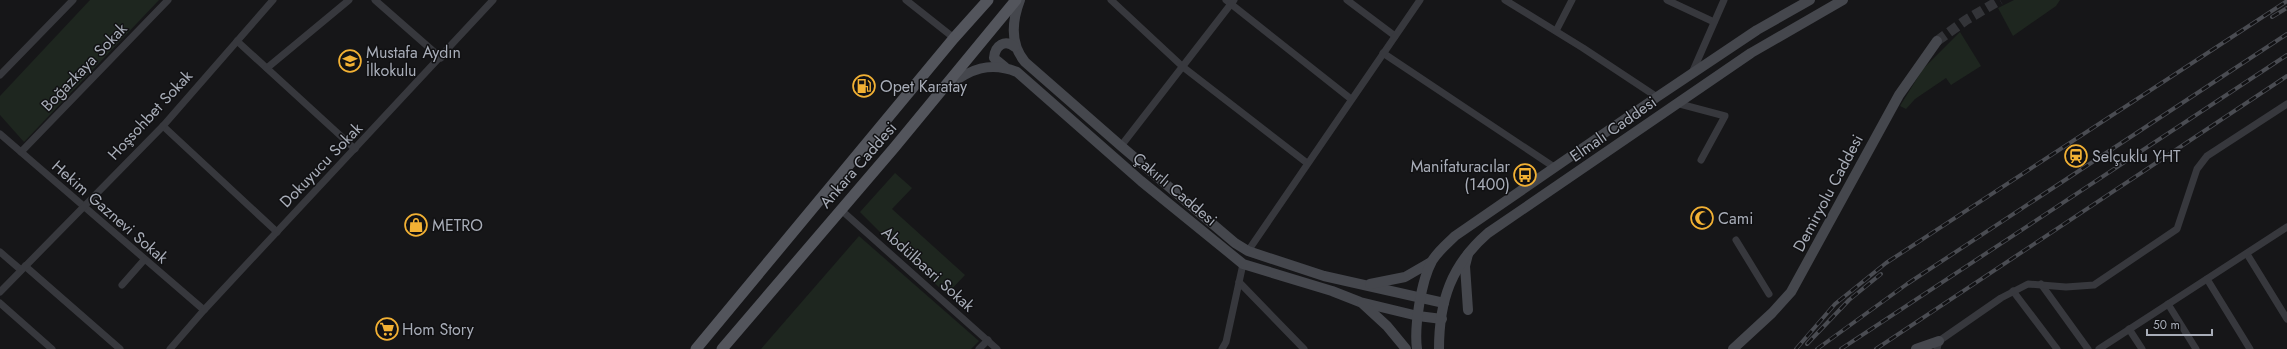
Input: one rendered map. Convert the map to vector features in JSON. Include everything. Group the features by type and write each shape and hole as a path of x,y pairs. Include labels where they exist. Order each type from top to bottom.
{"main road":[{"name":"Ankara Caddesi","path":"696,349 954,38 988,0"},
{"name":"Ankara Caddesi","path":"722,349 1016,0"},
{"name":"Çakırlı Caddesi","path":"1020,0 1014,21 1013,36 1016,47 1025,62 1235,243 1248,251 1324,276 1444,303"},
{"name":"Elmalı Caddesi","path":"1418,316 1421,298 1431,262 1445,245 1464,228 1758,30 1810,0"},
{"name":"Elmalı Caddesi","path":"1442,319 1444,303 1455,272 1468,252 1488,233 1676,103 1770,41 1843,0"},
{"name":"Demiryolu Caddesi","path":"1733,349 1772,314 1791,292 1895,101 1912,74 1937,41"},
{"path":"1005,67 994,58 994,51 1005,43 1010,43 1016,47"},
{"name":"Çakırlı Caddesi","path":"939,93 963,74 976,69 991,66 1005,67 1017,72 1141,181 1243,264 1332,291 1360,302 1418,316 1442,319"},
{"path":"1468,252 1465,266 1468,310"},
{"path":"1361,284 1405,277 1431,262"},
{"path":"1360,302 1386,326 1406,349"},
{"path":"1417,349 1416,329 1418,316"},
{"path":"1439,349 1442,319"},
{"path":"1440,332 1443,349"},
{"path":"1916,349 1938,346"}],"street":[{"path":"0,75 73,0"},
{"name":"Boğazkaya Sokak","path":"21,152 168,0"},
{"name":"Hoşsohbet Sokak","path":"0,292 163,126 273,0"},
{"path":"267,68 349,0"},
{"path":"375,0 441,58"},
{"name":"Dokuyucu Sokak","path":"170,349 204,310 441,58 493,0"},
{"path":"906,0 954,38"},
{"path":"1111,0 1183,67 1307,163"},
{"path":"1347,0 1395,36"},
{"path":"1248,251 1420,0"},
{"path":"1505,0 1556,31 1657,97"},
{"path":"1556,31 1572,0"},
{"path":"1667,0 1714,22"},
{"path":"1692,74 1724,0"},
{"path":"1121,146 1183,67 1230,1 1351,99"},
{"path":"237,41 355,150"},
{"path":"1383,53 1554,167"},
{"path":"1676,103 1725,116 1701,160"},
{"path":"1938,346 2013,291 2028,284 2066,287 2094,285 2177,229 2197,169 2207,156 2287,104"},
{"path":"163,126 277,232"},
{"name":"Hekim Gaznevi Sokak","path":"0,134 82,207 204,310"},
{"name":"Abdülbasri Sokak","path":"840,209 997,349"},
{"path":"2099,349 2286,229"},
{"path":"1736,240 1768,294"},
{"path":"0,252 23,268 120,349"},
{"path":"2248,254 2287,319"},
{"path":"122,285 144,260"},
{"path":"1222,349 1226,342 1243,264"},
{"path":"2207,279 2250,349"},
{"path":"1239,282 1304,349"},
{"path":"2041,284 2088,349"},
{"path":"2013,291 2056,349"},
{"path":"0,303 52,349"},
{"path":"2168,304 2196,349"},
{"path":"2129,329 2142,349"},
{"path":"979,349 988,340"},
{"path":"1226,342 1230,349"}],"shaded area":[{"path":"90,0 159,0 24,142 0,115 0,96"},
{"path":"2014,0 2060,0 2056,6 2013,36 1998,8"},
{"path":"1960,32 1981,66 1951,85 1946,78 1915,99 1906,109 1900,106 1923,69"},
{"path":"895,173 912,188 892,209 965,275 947,294 910,262 860,212"},
{"path":"859,236 979,341 971,349 761,349"}],"tunnel":[{"path":"1937,41 1966,20 2000,0"}],"railway":[{"path":"1796,349 1835,304 1886,263 2287,1"},
{"path":"2272,17 2287,8"},
{"path":"1817,349 1907,284 2287,34"},
{"path":"1841,349 2287,55"},
{"path":"1876,349 2287,76"},
{"path":"1807,344 1849,300 1881,274"}],"place":[{"name":"Mustafa Aydın İlkokulu","path":"350,61"},
{"name":"Opet Karatay","path":"864,86"},
{"name":"Selçuklu YHT","path":"2076,156"},
{"name":"Manifaturacılar (1400)","path":"1525,175"},
{"name":"Cami","path":"1702,218"},
{"name":"METRO","path":"416,225"},
{"name":"Hom Story","path":"387,329"}]}
